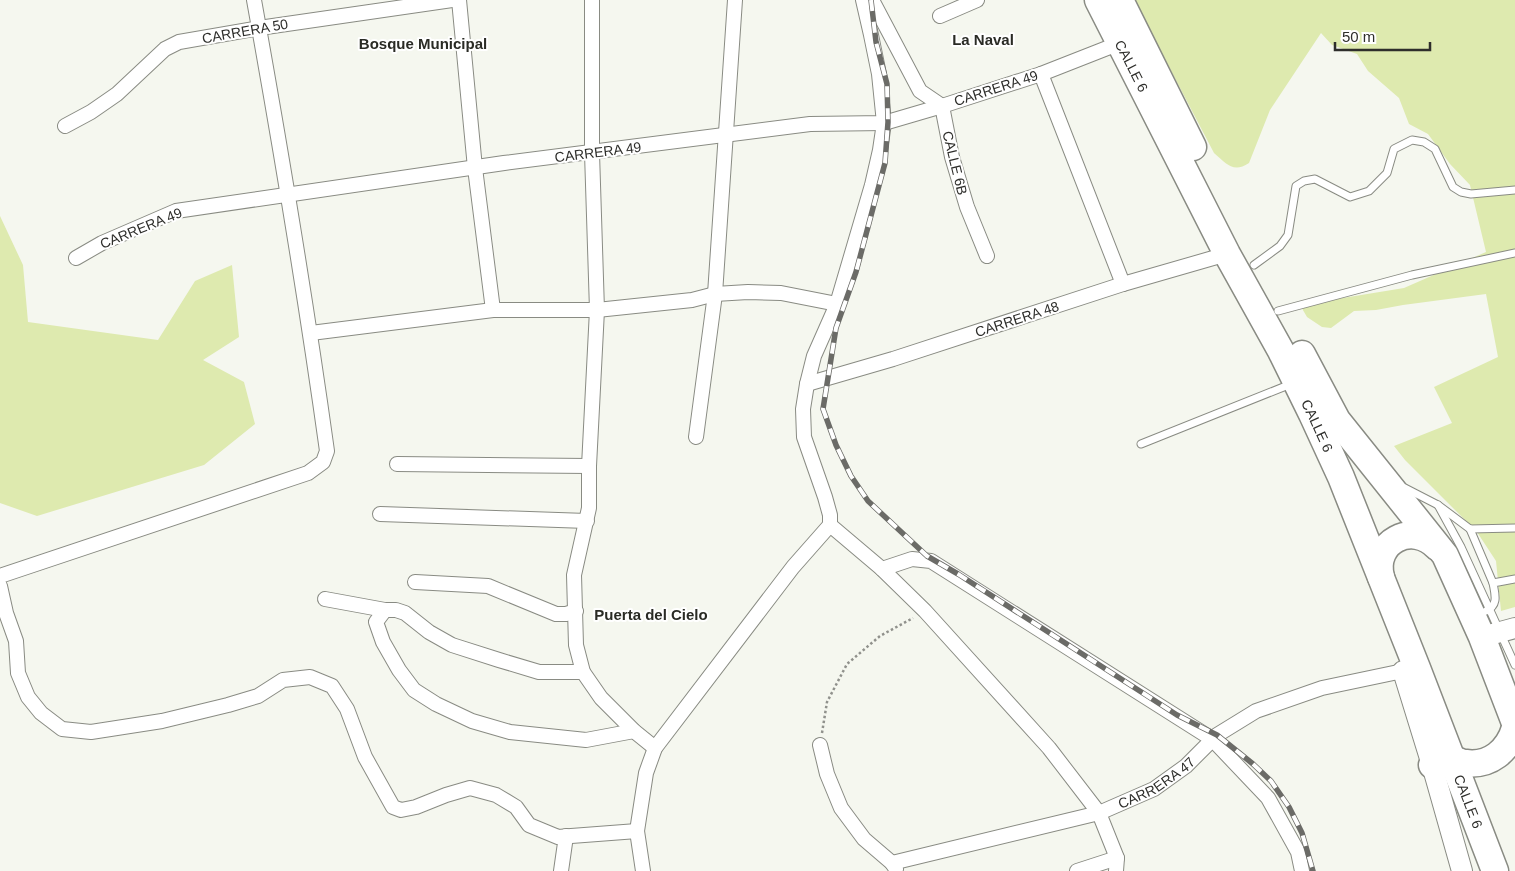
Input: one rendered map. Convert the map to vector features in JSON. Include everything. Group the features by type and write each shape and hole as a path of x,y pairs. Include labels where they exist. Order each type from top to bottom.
{"highway":[{"name":"CALLE 6","path":"1098,0 1227,254 1296,382 1341,477 1382,582 1442,762 1476,818 1495,871"},
{"name":"CALLE 6","path":"1120,0 1224,210 1337,420 1445,555 1492,624 1515,723"},
{"path":"1382,582 1379,569 1381,556 1388,545 1399,537 1412,534 1425,537 1445,555"},
{"path":"1442,762 1479,763 1492,759 1512,739 1515,728"}],"main road":[{"path":"1442,762 1462,871"}],"street":[{"path":"0,576 32,567 308,473 323,462 327,452 310,333 289,195 254,0"},
{"name":"CARRERA 50","path":"65,126 91,112 117,94 165,49 179,42 259,28 452,0"},
{"path":"458,0 475,168 493,310"},
{"path":"592,0 592,153 597,310 589,466 589,508 574,575 576,646 584,672 601,698 634,731 655,748"},
{"path":"696,437 715,294 735,0"},
{"path":"643,871 637,831 646,773 655,748 792,567 830,526 830,515 825,496 804,437 803,409 814,356 837,304 872,185 884,123 879,74 863,0"},
{"path":"872,0 920,91 942,106"},
{"path":"940,16 976,0"},
{"name":"CARRERA 49","path":"76,258 102,243 176,211 475,168 810,124 884,123 1041,74 1120,43"},
{"path":"1041,74 1123,284"},
{"name":"CALLE 6B","path":"942,106 952,157 967,207 986,256"},
{"name":"CARRERA 48","path":"807,384 902,356 1123,284 1227,254"},
{"path":"310,333 493,310 597,310 692,300 715,294 748,292 780,293 837,304"},
{"path":"397,464 589,466"},
{"path":"380,514 587,520"},
{"path":"830,526 882,568 925,611 1049,748 1099,813 1116,865 1077,871"},
{"path":"882,568 912,558 931,561 1212,739 1268,798 1298,852 1302,871"},
{"path":"415,582 488,586 556,614 576,611"},
{"path":"0,586 6,613 16,641 18,673 28,697 41,713 62,728 91,732 162,721 258,696 283,680 310,677 332,686 347,709 365,757 393,808 402,810 416,807 446,794 470,788 496,795 516,807 529,825 558,836 637,831"},
{"path":"325,599 405,613 429,632 452,645 539,672 584,672"},
{"path":"385,610 376,622 383,642 399,670 414,690 436,704 472,721 510,732 586,740 634,731"},
{"name":"CARRERA 47","path":"895,867 1099,813 1154,789 1186,766 1212,739 1256,711 1322,688 1410,669"},
{"path":"820,745 827,774 842,808 864,839 895,867"},
{"path":"561,871 566,836"}],"lane":[{"path":"1254,265 1280,246 1288,234 1296,186 1304,181 1315,179 1350,197 1369,191 1387,173 1394,149 1412,140 1424,142 1435,149 1453,186 1460,192 1470,194 1515,190"},
{"path":"1278,311 1412,275 1515,253"},
{"path":"1140,444 1296,382"},
{"path":"1382,476 1438,506 1470,529 1493,583 1496,599 1492,624"},
{"path":"1438,506 1461,547 1492,624 1515,665"},
{"path":"1470,529 1515,528"},
{"path":"1493,583 1515,579"}],"path":[{"path":"820,745 827,702 847,664 880,636 925,611"}],"green space":[{"path":"1134,0 1515,0 1515,607 1501,611 1496,561 1477,532 1405,460 1394,446 1452,423 1434,387 1498,357 1486,294 1376,310 1354,311 1331,328 1322,327 1307,317 1300,305 1404,288 1486,252 1470,185 1450,164 1428,134 1409,124 1399,98 1368,71 1357,54 1332,45 1321,33 1270,110 1249,163 1238,167 1230,166 1214,153"},
{"path":"0,216 23,265 28,322 158,340 195,281 232,265 239,337 203,360 244,382 255,424 204,465 37,516 0,503"}],"railway":[{"path":"871,0 876,42 887,84 888,122 885,163 856,272 836,328 823,409 836,445 851,476 868,501 927,556 1177,715 1217,735 1253,764 1271,781 1289,807 1302,833 1313,871"}],"district":[{"name":"La Naval","path":"983,40"},
{"name":"Bosque Municipal","path":"423,44"},
{"name":"Puerta del Cielo","path":"651,615"}]}
